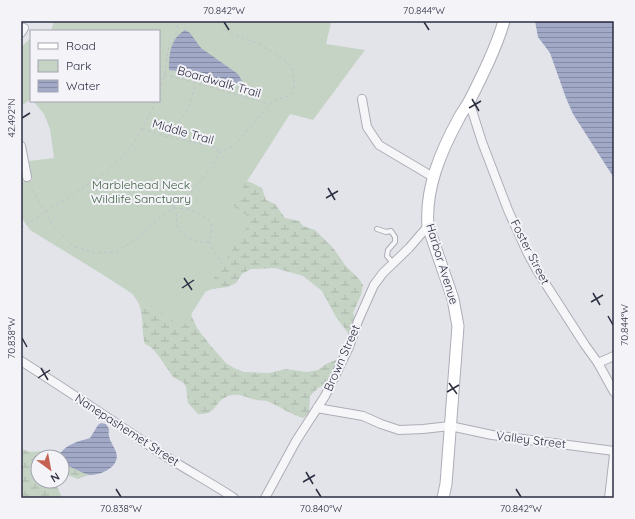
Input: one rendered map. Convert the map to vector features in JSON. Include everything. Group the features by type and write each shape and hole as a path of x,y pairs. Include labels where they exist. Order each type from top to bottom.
{"main road":[{"name":"Harbor Avenue","path":"443,498 446,484 458,326 453,299 428,226 427,213 433,177 446,144 469,102 492,52 504,21"}],"street":[{"path":"362,99 367,127 379,145 433,177"},
{"name":"Foster Street","path":"469,102 489,161 508,210 528,254 550,292 598,363 614,392"},
{"path":"21,146 26,177"},
{"name":"Brown Street","path":"265,498 296,441 331,384 346,353 374,285 383,273 409,248 428,226"},
{"path":"598,363 614,356"},
{"name":"Nanepashemet Street","path":"21,361 160,452 234,498"},
{"name":"Valley Street","path":"317,408 363,416 399,430 450,426 492,435 614,451"},
{"path":"609,498 614,455"}],"lane":[{"path":"377,229 386,232 391,231 395,236 395,242 388,250 387,256 394,263"}],"path":[{"path":"160,88 164,75 169,45 173,41 179,28 177,21"},
{"path":"26,177 39,203 54,227 74,246 95,254 103,254 116,252 128,246 137,239 188,196 212,167 219,153 235,145 269,105 274,101 289,96 293,92 293,70 288,63 258,43 226,31 218,21"},
{"name":"Boardwalk Trail","path":"164,75 197,83 269,105"},
{"path":"168,136 187,111 197,83"},
{"path":"21,228 101,176 119,160 134,143 155,102"},
{"name":"Middle Trail","path":"142,128 210,146 216,149 219,153"},
{"path":"172,208 189,209 208,219 212,230 209,242 222,264"},
{"path":"172,208 177,215 176,225 180,232 200,244 209,242"}],"green space":[{"name":"Marblehead Neck Wildlife Sanctuary","path":"54,21 324,21 331,23 326,44 365,50 313,120 290,114 232,205 252,219 183,327 105,276 30,230 23,220 21,221 21,182 32,180 29,161 54,158 50,129 44,114 34,102 160,102 160,30 51,30"},
{"path":"30,39 30,100 21,106 21,47"},
{"path":"236,180 250,182 262,188 266,200 275,204 285,218 299,221 303,226 315,230 334,249 345,265 363,285 361,295 353,313 356,321 351,333 348,333 336,317 322,291 303,276 275,268 251,269 242,274 236,283 228,287 212,289 202,293 190,312 197,328 226,363 244,372 269,373 286,369 307,372 318,370 326,364 336,360 339,363 340,369 325,385 318,388 310,396 309,414 303,418 267,401 236,395 228,396 223,399 209,412 198,414 188,403 184,383 173,377 158,355 151,347 145,344 141,309 132,293"},
{"path":"21,449 30,452 30,489 58,489 62,498 21,498"},
{"path":"70,466 89,475 78,479 70,476"}],"water":[{"path":"535,21 614,21 614,178 573,114 550,53 538,37"},
{"path":"185,30 190,33 201,48 238,74 242,81 230,83 210,77 198,78 187,73 181,68 178,71 169,70 169,58 173,42"},
{"path":"101,423 106,424 109,429 110,438 116,452 116,462 105,471 95,475 88,475 70,467 70,449 64,449 72,444 90,438 98,425"}]}
